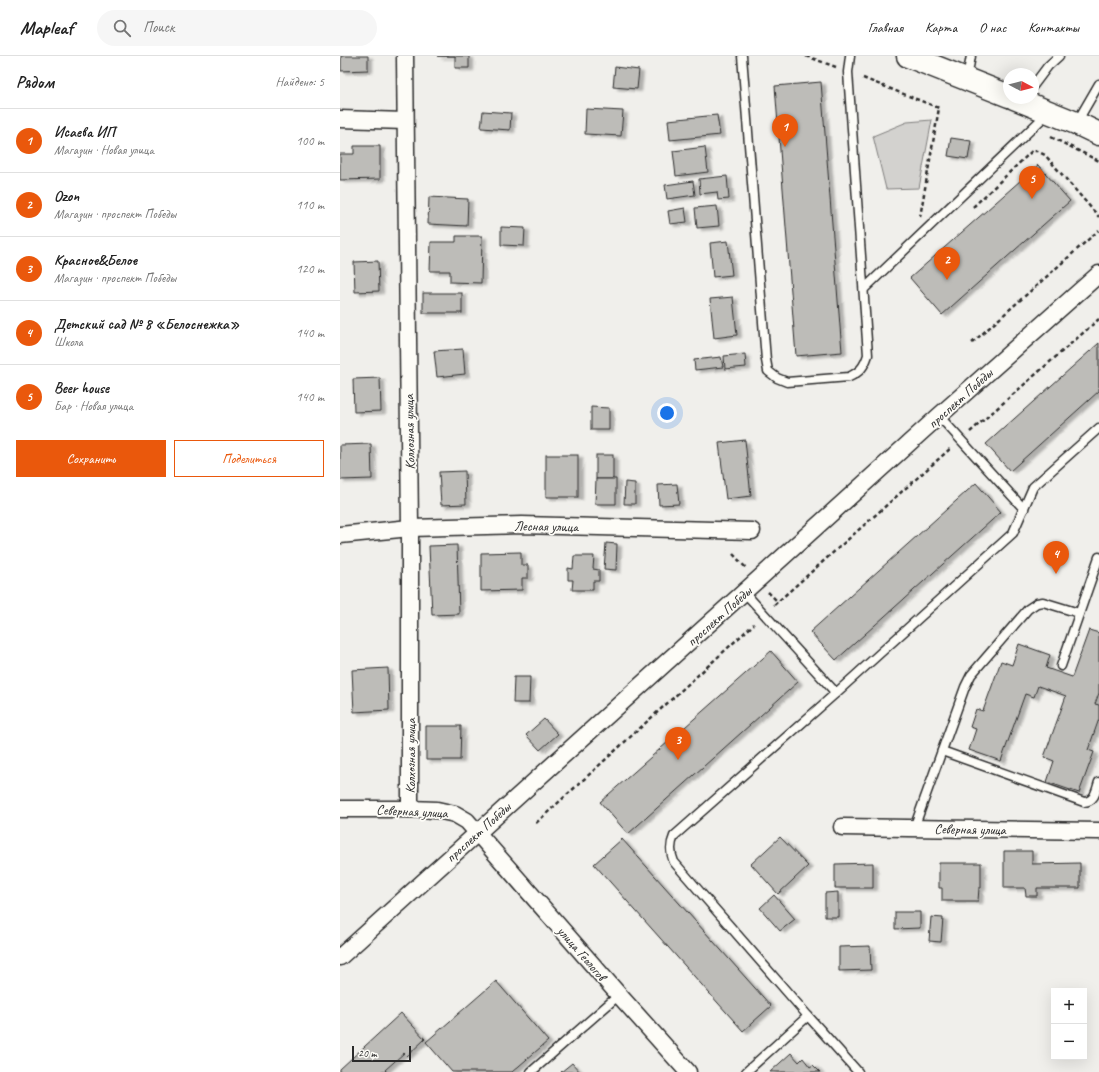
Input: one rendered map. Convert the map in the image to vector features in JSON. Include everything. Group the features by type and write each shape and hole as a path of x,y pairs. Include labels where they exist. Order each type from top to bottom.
{"street":[{"name":"Колхозная улица","path":"405,56 410,528 410,809"},
{"path":"908,56 967,79 1003,90"},
{"path":"1035,104 1049,112 1099,134"},
{"path":"340,119 405,121"},
{"name":"проспект Победы","path":"340,957 939,416 1099,274"},
{"name":"Лесная улица","path":"340,534 410,528 522,525 752,531"},
{"name":"Северная улица","path":"340,809 437,810 455,814 467,821 478,832"},
{"name":"Северная улица","path":"842,827 1099,831"},
{"name":"улица Геологов","path":"478,832 619,995 688,1072"}],"lane":[{"path":"742,56 766,360 768,371 777,378 787,382 849,377 858,374 865,365 868,355 848,72 850,56"},
{"path":"967,79 971,56"},
{"path":"1039,76 1059,56"},
{"path":"1076,123 1099,84"},
{"path":"864,289 1049,112"},
{"path":"939,416 1024,509"},
{"path":"858,1072 674,862 670,844 674,836 836,693 1012,533 1033,486 1099,428"},
{"path":"1061,666 1099,557"},
{"path":"744,593 836,693"},
{"path":"914,828 965,687 971,675 1028,609 1037,603 1044,602 1080,613"},
{"path":"942,750 1084,802 1089,802 1093,799 1099,782"},
{"path":"531,1072 619,995"},
{"path":"746,1072 808,1016"}],"path":[{"path":"806,56 939,108 915,240"},
{"path":"1032,128 1099,161"},
{"path":"969,210 1032,151 1037,151 1045,155 1099,217"},
{"path":"972,343 1099,230"},
{"path":"536,823 764,614 1099,318"}],"shaded area":[{"path":"932,120 919,188 886,189 873,136 907,122"}],"building":[{"path":"341,56 368,56 368,70 341,71"},
{"path":"455,56 469,56 469,68 455,68"},
{"path":"615,67 639,70 637,89 613,87"},
{"path":"821,82 842,352 796,356 775,86"},
{"path":"586,109 623,111 621,136 585,134"},
{"path":"483,111 511,113 510,130 481,128"},
{"path":"717,115 720,135 670,140 668,120"},
{"path":"951,138 971,141 968,159 948,156"},
{"path":"354,146 380,146 380,179 340,180 340,154 354,154"},
{"path":"705,147 708,172 676,176 673,151"},
{"path":"1038,165 1070,201 942,315 910,278"},
{"path":"727,176 729,199 718,200 717,192 700,194 699,179"},
{"path":"693,181 695,195 667,199 665,185"},
{"path":"429,197 468,199 467,226 428,224"},
{"path":"717,206 719,226 697,228 695,208"},
{"path":"685,208 687,222 670,224 668,211"},
{"path":"501,227 525,228 524,246 501,245"},
{"path":"456,236 482,236 481,283 450,282 450,271 430,271 431,242 456,242"},
{"path":"728,241 732,275 713,277 710,243"},
{"path":"378,261 379,291 355,292 354,262"},
{"path":"423,293 462,293 462,313 423,313"},
{"path":"733,297 737,335 714,338 710,299"},
{"path":"1099,343 1099,391 1010,471 986,444"},
{"path":"463,349 465,374 437,377 434,351"},
{"path":"745,354 746,367 725,369 724,356"},
{"path":"721,357 723,367 695,370 694,360"},
{"path":"380,378 381,411 354,412 353,379"},
{"path":"591,407 609,408 609,430 591,430"},
{"path":"745,440 751,496 726,499 719,443"},
{"path":"371,444 372,479 340,480 340,445"},
{"path":"546,455 578,455 578,497 546,497"},
{"path":"596,455 613,455 613,479 596,479"},
{"path":"465,471 466,504 441,505 439,472"},
{"path":"596,479 616,479 616,504 595,504"},
{"path":"625,482 635,483 635,504 624,504"},
{"path":"976,483 1001,512 836,660 810,632"},
{"path":"677,484 679,504 659,505 658,485"},
{"path":"606,543 617,544 616,570 604,569"},
{"path":"457,545 459,614 432,615 429,546"},
{"path":"521,552 521,565 528,565 528,578 522,578 522,590 481,591 481,553"},
{"path":"574,556 594,556 593,569 599,570 599,581 593,581 593,590 572,590 573,580 568,580 568,568 573,569"},
{"path":"1089,630 1099,633 1099,693 1095,704 1099,705 1099,719 1088,750 1094,752 1079,793 1047,782 1054,761 1044,757 1066,696 1038,686 1034,697 1025,694 1001,761 969,750 976,729 970,727 976,709 983,711 1001,661 1012,665 1019,644 1050,655 1046,668 1072,677"},
{"path":"771,651 798,682 628,834 600,802"},
{"path":"388,668 389,710 354,712 352,670"},
{"path":"514,677 530,677 529,703 513,703"},
{"path":"544,719 558,734 540,750 526,735"},
{"path":"426,726 461,726 460,760 426,760"},
{"path":"780,837 808,866 778,894 751,864"},
{"path":"622,839 771,1006 743,1031 594,864"},
{"path":"1004,851 1032,851 1032,864 1080,863 1080,888 1037,888 1037,896 1026,896 1025,888 1004,888"},
{"path":"873,863 873,888 835,888 835,864"},
{"path":"939,863 981,863 981,888 979,888 978,901 942,901 942,888 939,888"},
{"path":"838,892 838,917 825,917 825,893"},
{"path":"774,895 795,919 780,931 760,908"},
{"path":"895,912 920,912 920,928 895,929"},
{"path":"931,917 943,918 941,942 929,941"},
{"path":"870,946 871,970 839,971 839,947"},
{"path":"496,981 548,1041 512,1072 452,1072 426,1042"},
{"path":"401,1013 425,1039 407,1056 404,1053 385,1070 387,1072 340,1072 340,1069"},
{"path":"791,1053 799,1062 803,1058 810,1067 813,1065 820,1072 770,1072"},
{"path":"572,1063 580,1072 561,1072"}],"place":[{"name":"Исаева ИП","path":"785,147"},
{"name":"Beer house","path":"1032,199"},
{"name":"Ozon","path":"947,280"},
{"name":"Детский сад № 8 «Белоснежка»","path":"1056,574"},
{"name":"Красное&Белое","path":"678,760"}]}
